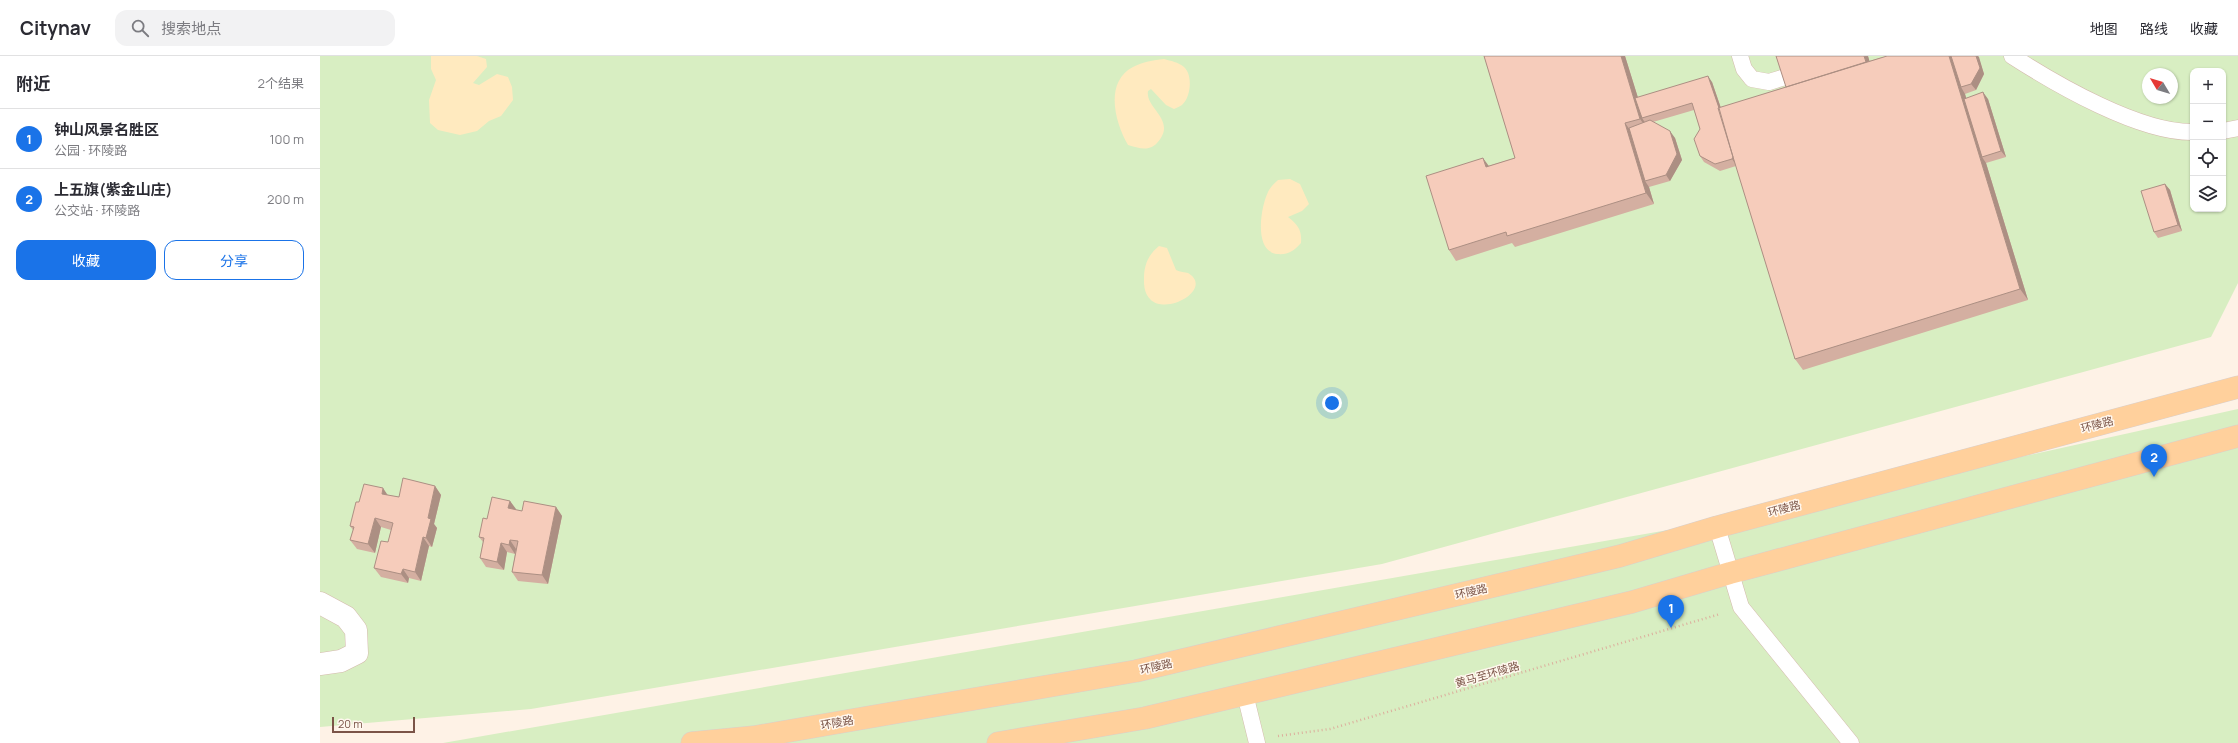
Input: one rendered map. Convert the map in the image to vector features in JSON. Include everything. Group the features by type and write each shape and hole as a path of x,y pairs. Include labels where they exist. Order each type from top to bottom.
{"main road":[{"name":"环陵路","path":"692,743 754,737 1136,671 1612,558 1717,526 2238,386"},
{"path":"998,743 1145,718 1632,602 1730,573 2238,436"}],"street":[{"path":"320,603 346,616 356,630 357,653 342,661 320,664"}],"lane":[{"path":"1740,56 1744,69 1752,79 1769,82 1784,77"},
{"path":"2012,56 2058,85 2123,114 2177,132 2190,132"},
{"path":"2226,130 2238,128"},
{"path":"1717,526 1741,607 1851,743"},
{"path":"1245,694 1256,741"}],"path":[{"name":"黄马至环陵路","path":"1256,741 1330,729 1741,607"}],"green space":[{"path":"320,56 2238,56 2238,283 2211,337 1382,564 531,709 320,727"},
{"path":"2238,409 2238,743 443,743 1766,513"}],"sand":[{"path":"431,56 477,56 486,59 487,67 473,83 479,85 497,74 508,77 512,87 513,100 501,116 489,121 477,131 460,135 438,130 430,123 429,100 436,80 431,69"},
{"path":"1164,59 1179,64 1187,71 1190,86 1187,97 1182,105 1174,109 1166,105 1151,89 1148,91 1148,97 1151,103 1163,121 1163,135 1154,146 1150,148 1128,145 1119,126 1116,115 1115,92 1118,82 1124,74 1133,67"},
{"path":"1290,179 1300,184 1309,204 1302,211 1288,217 1299,228 1301,243 1290,252 1277,254 1269,251 1264,245 1261,217 1265,199 1270,188 1278,180"},
{"path":"1159,246 1167,248 1176,270 1188,273 1195,281 1194,289 1188,297 1165,305 1155,302 1147,294 1144,279 1145,269 1149,257"}],"building":[{"path":"1484,56 1621,56 1640,119 1625,123 1646,193 1507,236 1506,232 1449,250 1426,176 1483,158 1486,167 1515,158"},
{"path":"1776,56 1864,56 1866,62 1786,87"},
{"path":"1887,56 1949,56 2020,289 1795,359 1718,108"},
{"path":"1951,56 1976,56 1980,68 1971,84 1961,87"},
{"path":"1708,76 1733,157 1732,159 1715,164 1700,156 1694,139 1700,129 1692,103 1642,118 1635,98"},
{"path":"1983,92 2001,151 1982,157 1964,99"},
{"path":"1650,120 1670,131 1677,154 1666,175 1645,181 1629,128"},
{"path":"2165,184 2178,225 2154,232 2141,191"},
{"path":"403,478 435,486 428,518 431,519 426,538 423,537 415,572 403,569 401,574 374,568 381,541 388,542 393,523 375,518 368,544 350,540 354,527 350,526 356,502 359,502 364,484 383,488 382,494 399,497"},
{"path":"492,497 510,501 508,508 522,511 524,501 556,507 542,575 512,572 518,541 510,540 509,545 501,543 497,562 480,558 484,538 479,537 483,518 487,519"}],"place":[{"name":"上五旗(紫金山庄)","path":"2154,477"},
{"name":"钟山风景名胜区","path":"1671,628"}]}
